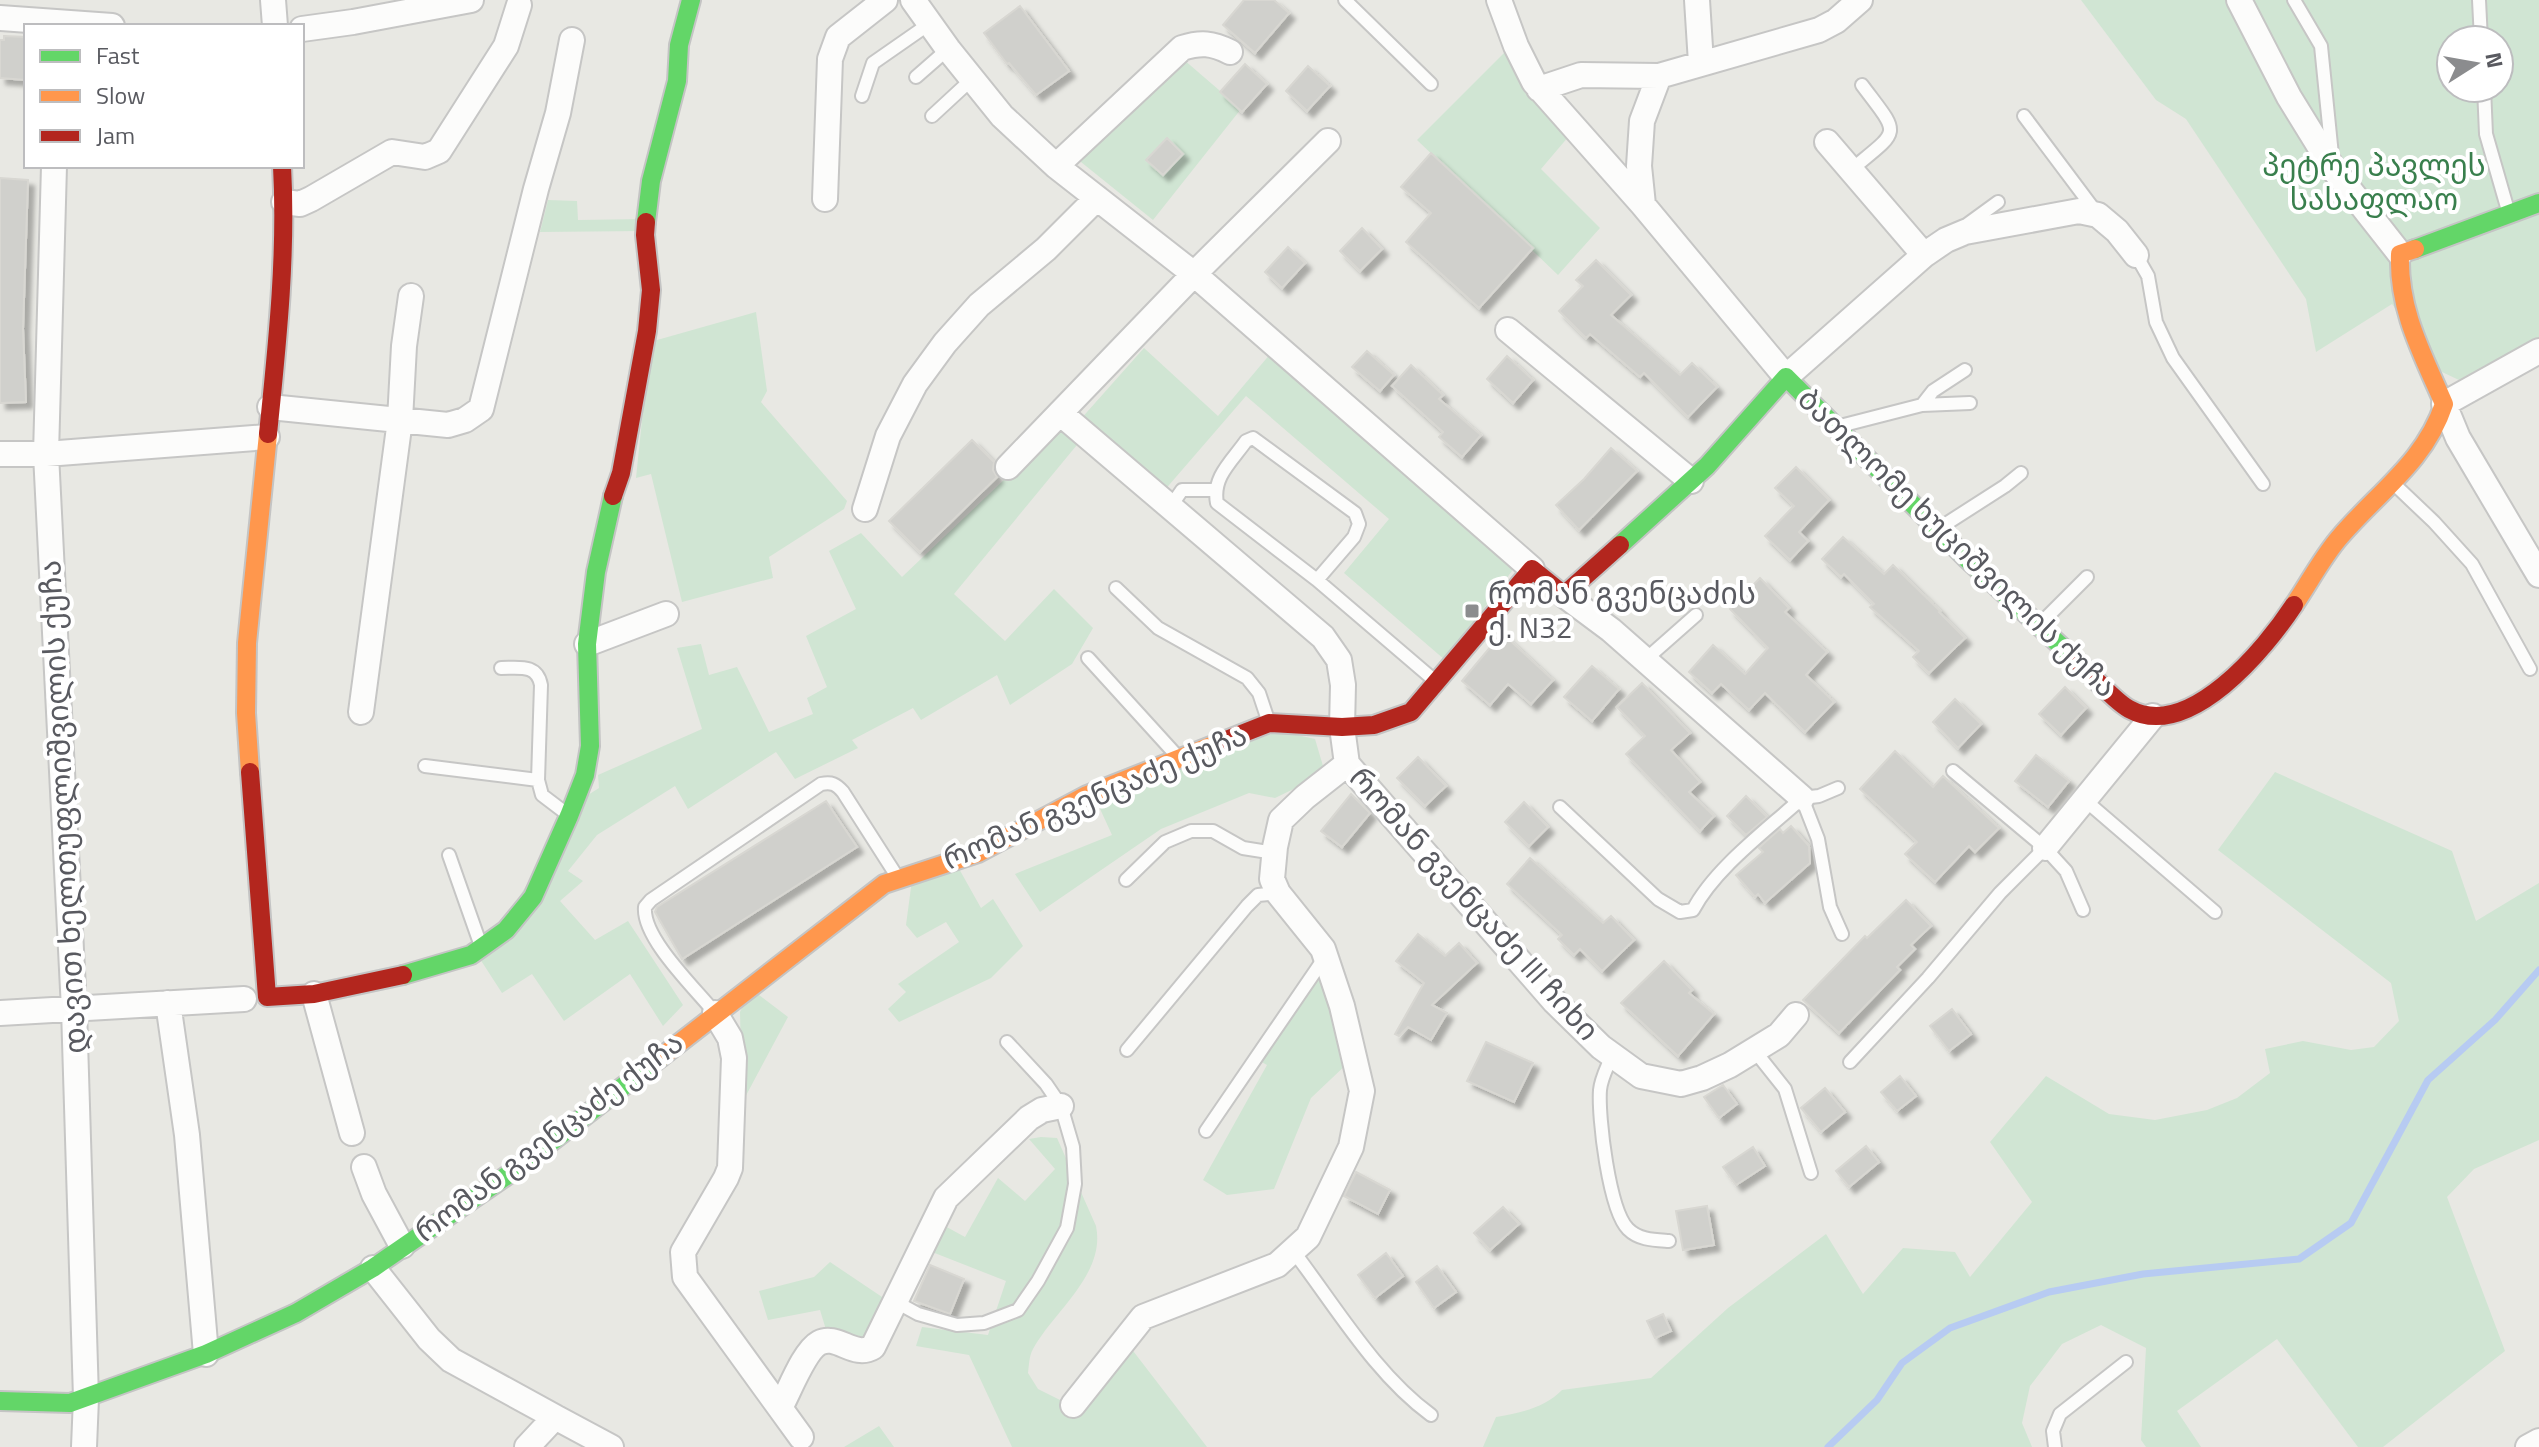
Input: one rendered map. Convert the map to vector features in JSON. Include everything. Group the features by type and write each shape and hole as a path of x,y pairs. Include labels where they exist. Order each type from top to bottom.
{"street":[{"path":"273,0 275,24"},
{"path":"304,29 471,0"},
{"path":"0,1013 314,994 430,968 471,955 506,930 533,897 585,775 590,746 587,644 596,572 608,513 621,473 632,402 644,353 651,290 645,235 651,181 677,81 679,45 691,0"},
{"path":"825,199 830,59 838,37 885,0"},
{"path":"913,0 1002,116 1056,166 1194,274 1532,569 1611,630 1802,798"},
{"name":"ბათლომე ხუციშვილის ქუჩა","path":"1499,0 1516,46 1539,89 1643,205 1786,377 1938,529 2129,709 2153,716"},
{"path":"1697,0 1701,63"},
{"path":"1539,89 1581,75 1659,76 1819,30 1836,21 1860,0"},
{"path":"2239,0 2289,97 2334,170 2400,254 2399,279 2405,313 2458,438 2539,575"},
{"path":"284,202 300,204 311,199 392,152 425,157 439,151 506,46 515,2"},
{"path":"0,18 61,17 101,24"},
{"path":"270,407 448,425 465,420 481,409 558,113 572,40"},
{"path":"1056,166 1182,48 1196,43 1214,44 1230,52"},
{"path":"1643,205 1639,166 1642,121 1659,76"},
{"path":"1008,467 1194,274 1328,141"},
{"path":"1827,142 1924,255"},
{"name":"დავით ხელთუფლიშვილის ქუჩა","path":"54,168 46,454 74,1009 86,1398 84,1447"},
{"path":"255,998 246,713 247,643 270,407 284,202 282,168"},
{"path":"865,509 888,436 915,384 945,343 979,305 1046,249 1097,198"},
{"path":"2400,254 2539,203"},
{"path":"1564,595 1691,481 1786,377 1924,255 1946,240 1965,232 2079,211 2098,215 2117,231 2136,255"},
{"path":"361,712 400,420 404,346 411,296"},
{"path":"1508,330 1691,481"},
{"path":"2045,848 2153,716 2178,712 2241,672 2273,637 2337,540 2417,457 2436,428 2444,404 2539,351"},
{"name":"რომან გვენცაძე III ჩიხი","path":"1060,413 1323,637 1339,660 1347,764 1555,1002 1612,1055 1641,1076 1681,1084 1702,1078 1754,1050 1779,1035 1796,1015"},
{"path":"0,454 46,454 267,437"},
{"name":"რომან გვენცაძე ქუჩა","path":"0,1401 70,1403 86,1398 206,1354 296,1313 373,1268 512,1172 884,884 978,853 1087,795 1269,723 1342,727 1374,725 1411,712 1532,569"},
{"path":"587,644 666,614"},
{"path":"1073,1405 1143,1317 1277,1265 1294,1252 1308,1237 1351,1147 1362,1091 1342,1006 1323,949 1278,893 1272,879 1281,820 1347,764"},
{"path":"314,994 352,1133"},
{"path":"168,1003 187,1135 206,1354"},
{"path":"715,1013 730,1038 734,1058 730,1168 687,1243 682,1258 685,1277 801,1437"},
{"path":"780,1408 811,1351 820,1342 828,1341 856,1351 873,1347 946,1198 1029,1118 1042,1110 1061,1106"},
{"path":"364,1167 374,1194 402,1246"},
{"path":"373,1268 429,1339 451,1360 611,1447"},
{"path":"527,1447 555,1417"},
{"path":"2528,1447 2539,1441"}],"lane":[{"path":"1345,0 1431,84"},
{"path":"2294,0 2321,46 2334,170"},
{"path":"2479,0 2480,24"},
{"path":"862,96 873,63 929,24"},
{"path":"916,77 948,49"},
{"path":"932,116 972,79"},
{"path":"1852,169 1888,140 1891,131 1890,123 1862,85"},
{"path":"2485,104 2486,134 2509,215"},
{"path":"2024,116 2098,215"},
{"path":"1946,240 1998,202"},
{"path":"2136,255 2148,276 2156,322 2173,358 2263,484"},
{"path":"1922,405 1925,397 1965,370"},
{"path":"1836,428 1922,405 1970,403"},
{"path":"1317,580 1354,537 1359,524 1355,513 1253,438 1246,441 1218,480 1215,490 1217,503 1317,580 1437,682"},
{"path":"1938,529 2021,473"},
{"path":"2393,482 2472,564 2530,669"},
{"path":"1171,506 1182,490 1215,490"},
{"path":"2039,625 2087,577"},
{"path":"1116,588 1158,628 1247,678 1259,693 1269,723"},
{"path":"1645,660 1696,615"},
{"path":"1088,658 1178,757"},
{"path":"501,668 533,669 539,674 538,780 542,795 569,816"},
{"path":"425,766 538,780"},
{"path":"1953,771 2045,848 2066,871 2083,910"},
{"path":"715,1013 647,925 645,907 651,900 821,784 828,783 836,784 843,792 898,878"},
{"path":"1560,807 1658,899 1680,912 1693,910 1722,872 1802,798 1819,796 1838,788"},
{"path":"1802,798 1818,839 1830,907 1842,934"},
{"path":"2086,801 2215,912"},
{"path":"1126,880 1165,842 1191,831 1213,831 1243,848 1274,853"},
{"path":"1850,1062 1928,978 2000,893 2045,848"},
{"path":"449,855 482,948"},
{"path":"1127,1050 1247,906 1258,895 1278,893"},
{"path":"1206,1131 1325,957"},
{"path":"896,1302 918,1314 957,1325 984,1323 1018,1310 1067,1228 1075,1184 1073,1147 1061,1106 1046,1084 1007,1042"},
{"path":"1754,1050 1785,1089 1811,1173"},
{"path":"1612,1055 1600,1087 1601,1127 1616,1208 1628,1228 1644,1239 1669,1241"},
{"path":"1294,1252 1378,1364 1411,1401 1431,1415"},
{"path":"2055,1447 2053,1431 2060,1414 2126,1362"}],"green space":[{"name":"პეტრე პავლეს სასაფლაო","path":"2081,0 2539,0 2539,337 2459,380 2442,372 2392,304 2316,352 2306,299 2186,119 2156,100"},
{"path":"1508,49 1531,98 1569,136 1541,169 1600,228 1558,275 1417,140"},
{"path":"1183,59 1241,109 1153,220 1076,158"},
{"path":"548,200 577,201 578,220 643,219 643,231 540,232"},
{"path":"756,312 767,391 761,402 847,501 844,509 769,557 773,578 682,602 651,474 636,478 650,342"},
{"path":"1144,348 1218,416 1271,353 1510,562 1512,571 1445,660 1344,573 1389,519 1246,396 1163,492 1079,421"},
{"path":"1064,427 1081,440 954,594 1005,641 1054,589 1093,628 1072,664 1010,705 997,675 921,720 913,708 852,740 858,748 795,779 776,752 688,809 675,786 597,835 568,871 583,881 560,901 595,940 628,921 683,1005 663,1026 630,974 564,1021 532,974 502,993 480,959 580,800 599,788 598,775 702,729 677,648 701,644 709,675 737,667 769,732 813,714 807,698 827,687 806,636 856,609 829,551 861,533 902,577 1008,476 1015,478"},
{"path":"1279,731 1315,739 1323,766 1306,783 1275,798 1249,793 1161,829 1040,912 1015,874 1112,835 1096,800"},
{"path":"2275,772 2452,851 2476,921 2539,883 2539,1140 2474,1169 2447,1197 2505,1351 2383,1447 2358,1447 2277,1339 2177,1411 2201,1447 2146,1447 2141,1440 2146,1348 2101,1325 2062,1344 2030,1386 2022,1423 2032,1447 1483,1447 1496,1417 1540,1405 1562,1390 1651,1378 1728,1308 1826,1234 1863,1294 1903,1248 1955,1252 1970,1277 2032,1202 1990,1142 2046,1076 2109,1114 2155,1120 2207,1110 2237,1098 2270,1073 2265,1049 2303,1041 2351,1050 2374,1047 2399,1021 2391,983 2218,850"},
{"path":"958,867 981,908 993,899 1023,946 991,978 899,1022 888,1009 906,992 898,984 959,942 946,922 917,938 906,925 912,880"},
{"path":"1323,967 1350,1061 1311,1098 1274,1189 1227,1195 1203,1180 1267,1065 1260,1061"},
{"path":"751,989 788,1017 742,1103 740,1012"},
{"path":"1057,1138 1096,1226 1097,1244 1086,1276 1033,1349 1028,1373 1038,1389 1062,1401 1127,1343 1207,1447 1012,1447 969,1355 916,1346 922,1327 988,1335 1006,1281 927,1250 943,1225 965,1237 998,1178 1025,1201 1055,1169 1029,1139"},
{"path":"830,1262 888,1301 869,1344 827,1333 820,1310 768,1320 759,1291 814,1277"},
{"path":"879,1426 894,1447 844,1447"}],"building":[{"path":"1244,0 1274,0 1289,13 1255,53 1223,25"},
{"path":"1020,6 1069,71 1036,95 984,33"},
{"path":"4,36 24,37 24,80 0,78 0,40 4,40"},
{"path":"1245,64 1267,84 1242,112 1220,92"},
{"path":"1308,66 1330,86 1307,111 1286,91"},
{"path":"1167,138 1183,154 1163,175 1146,160"},
{"path":"1431,153 1533,248 1479,308 1406,242 1431,213 1401,187"},
{"path":"0,178 28,180 23,329 26,402 0,403"},
{"path":"1362,228 1382,249 1360,271 1340,251"},
{"path":"1288,247 1305,263 1282,288 1265,272"},
{"path":"1596,260 1631,295 1611,315 1680,375 1692,363 1717,387 1688,417 1644,373 1640,377 1590,334 1586,338 1559,311 1583,286 1576,280"},
{"path":"1367,351 1394,375 1380,391 1352,367"},
{"path":"1507,356 1533,380 1513,403 1487,379"},
{"path":"1411,365 1443,395 1439,399 1481,435 1462,457 1439,437 1443,432 1392,386"},
{"path":"972,440 994,462 993,470 997,477 920,552 889,521"},
{"path":"1611,448 1637,471 1579,530 1556,505"},
{"path":"1796,467 1829,500 1799,532 1808,541 1790,560 1765,536 1794,506 1775,488"},
{"path":"1843,537 1884,574 1893,565 1965,638 1929,673 1913,657 1919,651 1870,607 1874,604 1844,574 1841,577 1822,559"},
{"path":"1760,578 1789,608 1785,612 1827,652 1806,675 1834,702 1805,732 1765,693 1749,710 1721,684 1712,693 1689,672 1713,645 1745,674 1768,648 1730,609"},
{"path":"1502,633 1553,680 1531,704 1508,684 1490,705 1462,681"},
{"path":"1592,666 1619,689 1592,721 1564,697"},
{"path":"1642,683 1690,733 1671,750 1700,782 1689,792 1714,816 1700,831 1626,754 1645,736 1617,707"},
{"path":"2065,687 2086,708 2061,735 2039,714"},
{"path":"1955,699 1981,724 1958,748 1933,722"},
{"path":"1895,751 1933,787 1943,776 1999,828 1975,852 1969,846 1935,882 1905,854 1917,842 1860,789"},
{"path":"2036,755 2069,781 2048,807 2015,781"},
{"path":"1418,757 1446,786 1425,806 1397,778"},
{"path":"1351,794 1370,813 1342,847 1321,831"},
{"path":"1746,796 1767,817 1746,835 1727,816"},
{"path":"826,801 857,847 682,959 655,912 657,907"},
{"path":"1524,802 1548,827 1529,846 1505,822"},
{"path":"1791,826 1809,846 1810,863 1765,903 1758,894 1755,897 1736,875 1763,852 1759,848 1764,843 1780,829 1783,833"},
{"path":"1530,858 1603,923 1611,916 1634,940 1602,971 1580,949 1574,955 1558,939 1562,935 1507,884"},
{"path":"1906,900 1931,926 1911,945 1915,949 1897,967 1900,970 1839,1033 1803,1000 1865,936 1867,938"},
{"path":"1418,934 1445,956 1459,943 1477,963 1432,1005 1447,1013 1431,1040 1408,1027 1399,1036 1395,1034 1424,983 1396,961"},
{"path":"1664,961 1692,990 1689,993 1714,1014 1678,1056 1621,1003"},
{"path":"1952,1009 1971,1034 1949,1051 1930,1026"},
{"path":"1486,1042 1533,1063 1514,1102 1467,1081"},
{"path":"1900,1076 1916,1096 1897,1111 1881,1092"},
{"path":"1723,1085 1737,1104 1719,1118 1704,1097"},
{"path":"1825,1088 1845,1112 1821,1132 1801,1108"},
{"path":"1866,1146 1879,1162 1849,1187 1836,1171"},
{"path":"1753,1147 1765,1166 1736,1185 1723,1167"},
{"path":"1356,1172 1390,1190 1378,1214 1344,1196"},
{"path":"1707,1206 1714,1245 1683,1250 1676,1211"},
{"path":"1503,1207 1519,1224 1490,1250 1474,1233"},
{"path":"1386,1253 1403,1276 1375,1298 1358,1275"},
{"path":"930,1265 964,1279 950,1314 914,1301"},
{"path":"1437,1266 1456,1292 1434,1308 1416,1282"},
{"path":"1663,1314 1671,1331 1655,1338 1647,1321"}],"waterway":[{"path":"1828,1447 1877,1400 1902,1363 1950,1328 2049,1292 2143,1274 2299,1259 2351,1223 2428,1080 2495,1020 2539,970"}],"traffic: fast":[{"path":"646,222 651,181 677,81 679,45 691,0"},
{"path":"2415,249 2539,203"},
{"path":"1620,545 1707,466 1786,377 1967,559 2075,659"},
{"path":"403,975 471,955 506,930 533,897 569,816 585,775 590,746 587,644 596,572 613,496"},
{"path":"0,1401 70,1403 206,1354 296,1313 373,1268 512,1172 660,1058"}],"traffic: slow":[{"path":"2294,605 2339,538 2399,476 2425,443 2444,404 2413,331 2403,294 2400,254 2415,249"},
{"path":"250,772 246,713 247,643 268,434"},
{"path":"660,1058 884,884 978,853 1087,795 1226,740"}],"traffic: jam":[{"path":"268,434 282,267 282,168"},
{"path":"613,496 621,473 647,331 651,290 646,222"},
{"path":"1226,740 1269,723 1342,727 1374,725 1411,712 1532,569 1564,595 1620,545"},
{"path":"2075,659 2129,709 2152,716 2176,713 2224,686 2265,644 2294,605"},
{"path":"250,772 267,997 314,994 403,975"}],"place":[{"name":"რომან გვენცაძის ქ. N32","path":"1472,611"}]}
